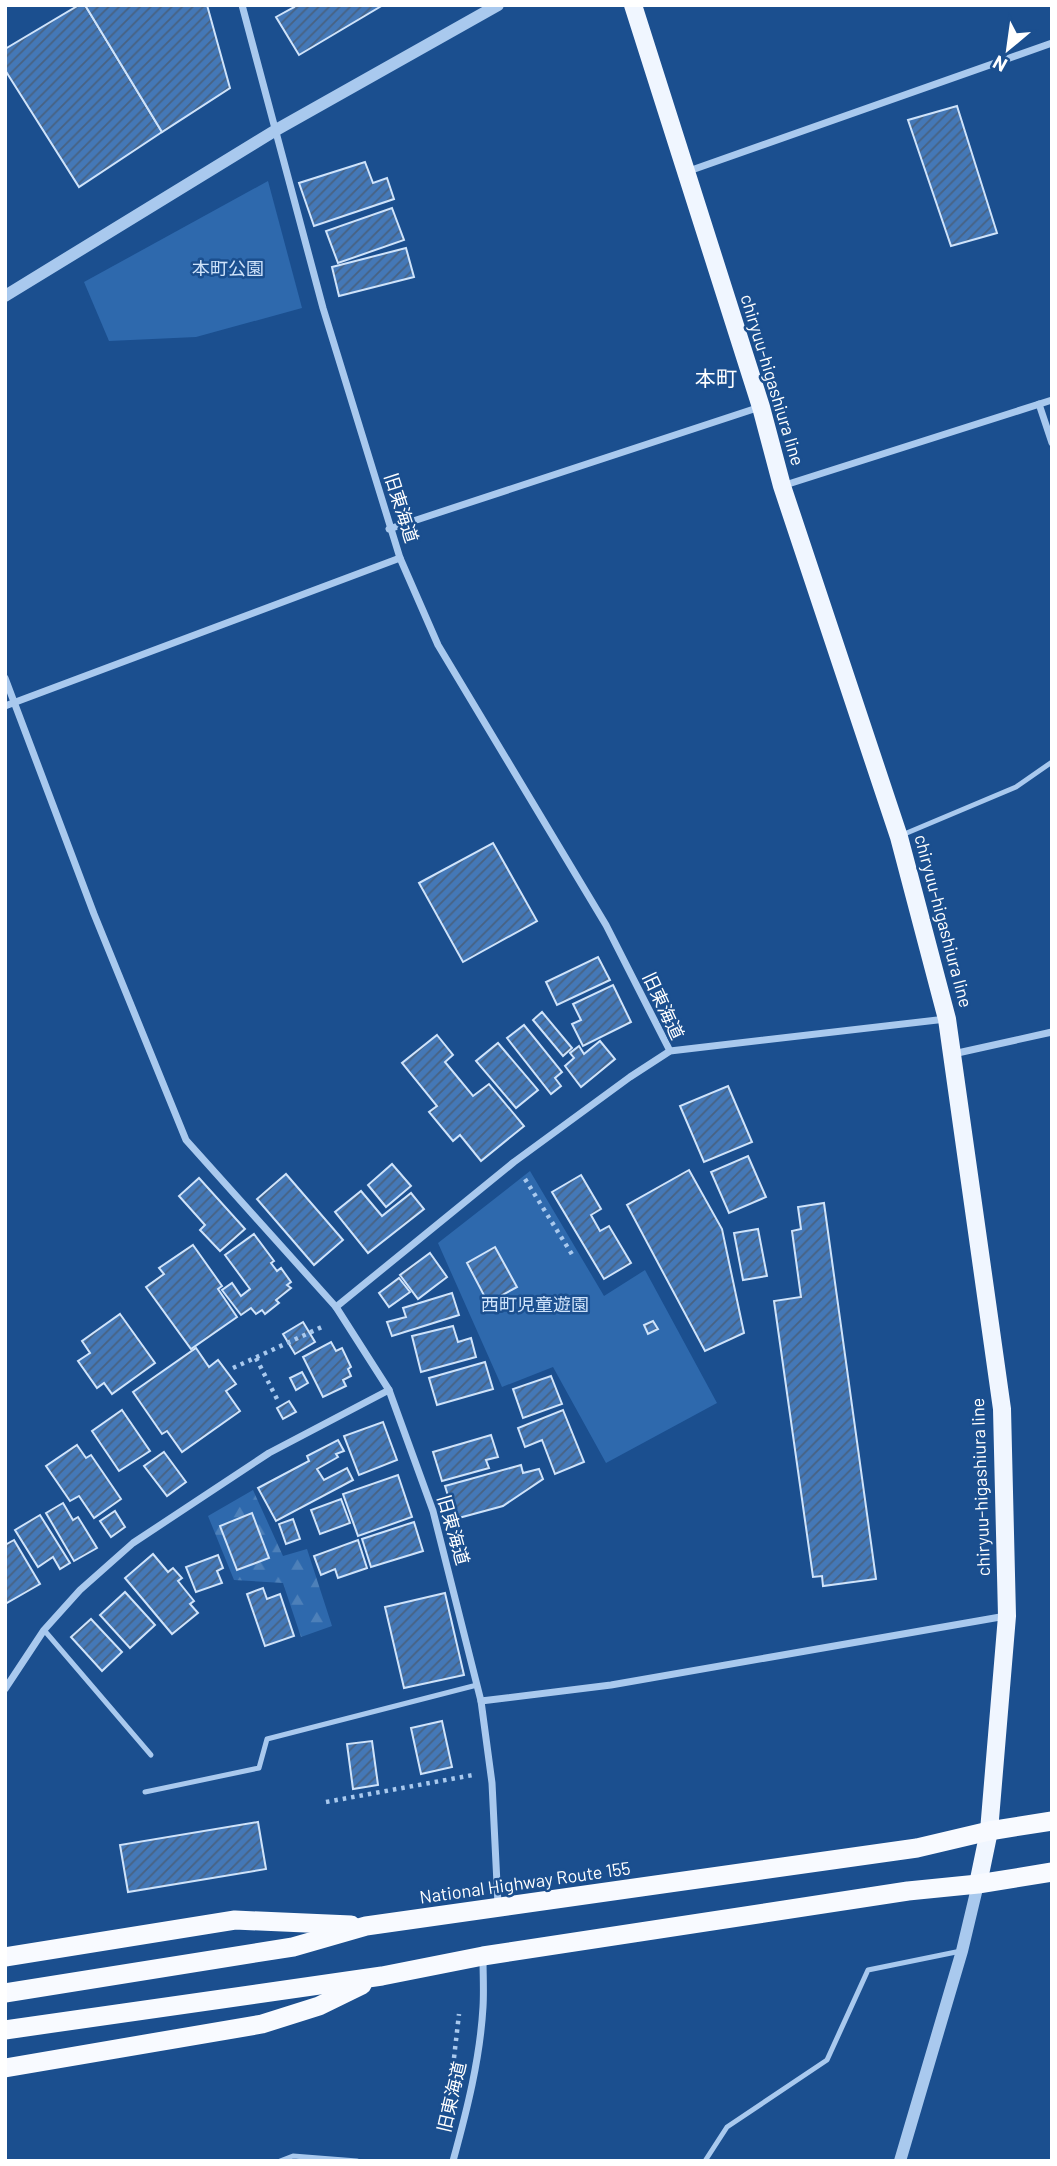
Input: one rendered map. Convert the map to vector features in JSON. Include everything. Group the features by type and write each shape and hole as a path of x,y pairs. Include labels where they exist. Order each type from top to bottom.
{"highway":[{"name":"National Highway Route 155","path":"5,1993 293,1947 366,1926 917,1848 989,1831 1052,1821"},
{"path":"5,2030 382,1976 483,1956 908,1891 978,1884 1052,1872"},
{"path":"5,1957 235,1920 366,1926"},
{"path":"5,2068 262,2024 319,2006 382,1976"}],"main road":[{"name":"chiryuu-higashiura line","path":"632,5 761,407 782,486 899,836 947,1019 1002,1409 1007,1616 989,1831 978,1884"}],"street":[{"name":"旧東海道","path":"242,5 323,308 400,558 438,645 606,925 670,1051 514,1162 336,1307 389,1390 433,1511 481,1701 491,1771 498,1909"},
{"path":"5,296 276,130 498,5"},
{"path":"686,172 1052,43"},
{"path":"782,486 1052,401"},
{"path":"1039,404 1052,443"},
{"path":"389,529 761,407"},
{"path":"5,706 400,558"},
{"path":"5,678 94,914 186,1140 336,1307"},
{"path":"670,1051 947,1019"},
{"path":"952,1054 1052,1032"},
{"path":"5,1689 44,1630 80,1590 133,1543 269,1453 389,1390"},
{"path":"481,1701 611,1685 1007,1616"},
{"path":"900,2161 962,1951 978,1884"},
{"name":"旧東海道","path":"453,2161 477,2061 483,2007 483,1956"}],"lane":[{"path":"899,836 1016,787 1052,762"},
{"path":"44,1630 151,1755"},
{"path":"145,1792 259,1768 267,1739 477,1685"},
{"path":"705,2161 727,2127 827,2060 867,1970 962,1951"},
{"path":"281,2161 293,2156 357,2161"}],"path":[{"path":"514,1162 573,1256"},
{"path":"233,1368 342,1317"},
{"path":"256,1357 277,1399"},
{"path":"326,1802 491,1771"},
{"path":"454,2052 461,2003"}],"green space":[{"name":"本町公園","path":"268,181 302,308 196,337 109,341 84,282"},
{"name":"西町児童遊園","path":"530,1171 604,1296 645,1270 717,1403 606,1463 553,1367 502,1387 438,1243"},
{"path":"253,1490 283,1556 307,1549 332,1626 301,1637 283,1583 234,1580 208,1516"}],"building":[{"path":"79,5 85,5 162,132 79,187 5,70 5,49"},
{"path":"85,5 207,5 230,88 162,132"},
{"path":"293,5 383,5 299,55 276,17 294,7"},
{"path":"957,106 997,233 951,246 908,120"},
{"path":"365,162 373,183 387,178 394,199 314,226 299,183"},
{"path":"392,208 404,240 338,263 326,231"},
{"path":"406,248 414,277 339,296 332,267"},
{"path":"493,843 537,921 463,962 419,883"},
{"path":"598,957 610,980 557,1005 546,982"},
{"path":"613,985 631,1022 583,1046 572,1024 581,1020 573,1004"},
{"path":"542,1012 572,1048 563,1056 533,1020"},
{"path":"524,1025 562,1072 555,1078 561,1086 551,1094 507,1038"},
{"path":"437,1035 453,1055 445,1062 473,1096 489,1084 524,1126 481,1161 460,1135 453,1141 429,1112 437,1106 402,1063"},
{"path":"600,1041 615,1059 581,1087 565,1066 574,1058 570,1053 579,1046 584,1054"},
{"path":"498,1043 538,1090 516,1108 476,1061"},
{"path":"728,1086 752,1142 704,1162 680,1106"},
{"path":"748,1156 766,1197 729,1213 711,1172"},
{"path":"392,1164 411,1186 386,1207 368,1185"},
{"path":"689,1170 722,1229 744,1333 705,1351 627,1205"},
{"path":"286,1174 343,1240 314,1265 257,1199"},
{"path":"581,1175 601,1209 591,1215 600,1231 609,1226 631,1263 604,1279 552,1192"},
{"path":"199,1178 245,1229 220,1251 200,1230 205,1225 179,1196"},
{"path":"361,1191 382,1216 411,1193 424,1209 368,1253 335,1212"},
{"path":"824,1203 876,1579 823,1586 822,1576 813,1577 774,1301 801,1297 792,1231 801,1229 798,1207"},
{"path":"758,1229 767,1276 743,1280 734,1233"},
{"path":"254,1234 274,1261 271,1263 277,1271 281,1268 291,1282 287,1285 291,1288 276,1300 279,1303 265,1314 262,1310 256,1314 251,1308 241,1315 222,1290 232,1283 241,1296 250,1289 225,1255"},
{"path":"193,1245 222,1286 218,1289 237,1317 191,1349 146,1287 164,1274 159,1268"},
{"path":"495,1247 517,1287 488,1303 467,1263"},
{"path":"430,1253 447,1277 418,1299 400,1275"},
{"path":"399,1278 410,1292 389,1307 379,1293"},
{"path":"452,1293 459,1315 392,1336 387,1322 406,1317 403,1308"},
{"path":"120,1314 155,1363 112,1394 104,1383 97,1388 78,1361 90,1353 82,1341"},
{"path":"653,1321 658,1329 648,1334 644,1325"},
{"path":"303,1322 315,1342 295,1354 283,1334"},
{"path":"453,1326 458,1342 471,1338 476,1357 421,1372 412,1336"},
{"path":"331,1342 336,1351 342,1348 351,1367 348,1369 351,1376 343,1380 346,1386 323,1397 303,1357"},
{"path":"196,1348 209,1367 218,1360 236,1384 226,1391 240,1411 182,1452 167,1431 162,1434 133,1392"},
{"path":"485,1362 493,1389 437,1405 429,1378"},
{"path":"302,1372 308,1383 296,1390 290,1378"},
{"path":"551,1376 562,1404 523,1418 513,1389"},
{"path":"289,1401 296,1412 283,1419 277,1408"},
{"path":"122,1410 150,1451 119,1471 92,1431"},
{"path":"563,1410 584,1462 555,1474 542,1440 525,1447 518,1428"},
{"path":"383,1422 397,1460 359,1475 344,1436"},
{"path":"491,1435 498,1457 486,1460 489,1468 442,1481 433,1452"},
{"path":"338,1440 344,1451 317,1469 324,1480 347,1468 353,1480 276,1521 258,1488 309,1461 307,1456"},
{"path":"77,1445 86,1458 91,1455 121,1499 94,1518 79,1496 70,1501 46,1466"},
{"path":"164,1452 186,1482 167,1496 144,1466"},
{"path":"521,1465 523,1473 539,1469 543,1479 503,1506 455,1519 445,1486"},
{"path":"398,1475 412,1517 358,1536 343,1494"},
{"path":"341,1499 350,1523 320,1534 311,1510"},
{"path":"63,1503 73,1520 78,1517 97,1548 74,1561 46,1513"},
{"path":"115,1511 125,1527 111,1537 100,1521"},
{"path":"252,1513 269,1558 237,1570 220,1526"},
{"path":"40,1515 70,1563 60,1569 53,1557 38,1567 15,1530"},
{"path":"293,1519 300,1539 286,1544 279,1524"},
{"path":"414,1522 423,1551 371,1567 362,1539"},
{"path":"14,1540 40,1584 5,1604 5,1545"},
{"path":"358,1540 367,1568 338,1578 335,1569 321,1575 314,1556"},
{"path":"153,1554 168,1572 173,1568 182,1578 178,1581 194,1601 190,1604 198,1613 172,1634 125,1578"},
{"path":"218,1555 223,1568 217,1571 222,1583 196,1592 186,1567"},
{"path":"263,1588 267,1599 280,1594 294,1636 265,1646 247,1594"},
{"path":"125,1592 155,1625 130,1648 100,1615"},
{"path":"445,1593 464,1675 404,1688 385,1607"},
{"path":"91,1619 122,1652 102,1671 71,1637"},
{"path":"442,1721 452,1767 421,1774 411,1728"},
{"path":"372,1741 378,1785 353,1789 347,1744"},
{"path":"258,1822 266,1869 128,1892 120,1845"}],"district":[{"name":"本町","path":"716,379"}]}
